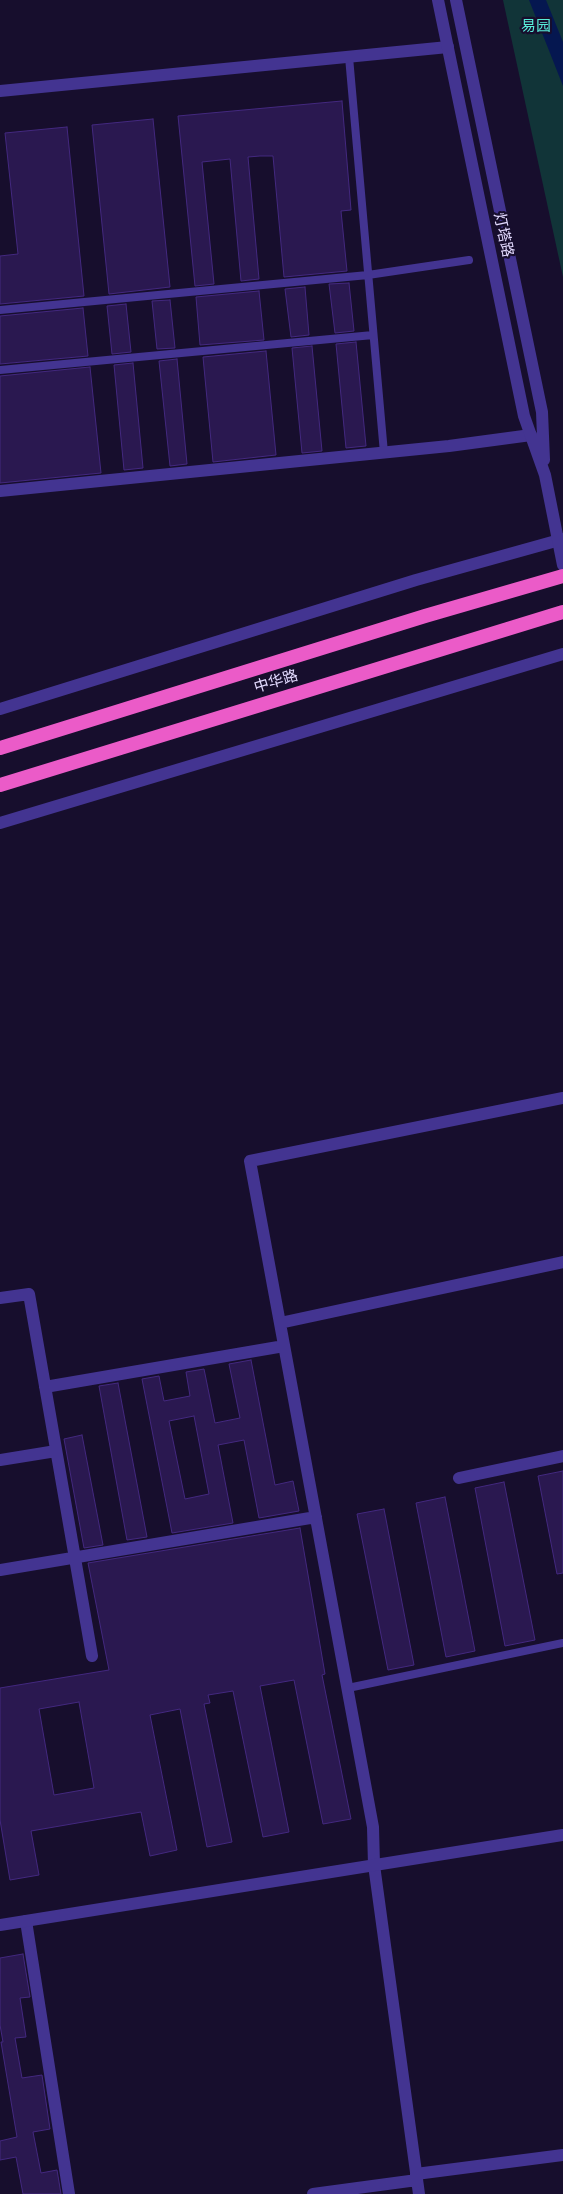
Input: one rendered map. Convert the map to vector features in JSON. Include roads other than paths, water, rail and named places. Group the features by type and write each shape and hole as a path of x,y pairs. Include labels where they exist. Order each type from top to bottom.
{"highway":[{"name":"中华路","path":"0,748 425,616 563,576"},
{"name":"中华路","path":"0,785 563,612"}],"street":[{"name":"灯塔路","path":"438,0 524,416 545,475 560,539 563,565"},
{"name":"灯塔路","path":"456,0 542,412 545,475"},
{"path":"0,91 448,47"},
{"path":"0,491 384,453 531,435"},
{"path":"0,709 416,580 560,539"},
{"path":"0,823 563,654"},
{"path":"419,2194 374,1865 373,1826 250,1161 563,1098"},
{"path":"280,1323 563,1262"},
{"path":"0,1298 29,1294 92,1656"},
{"path":"45,1387 284,1346"},
{"path":"0,1460 56,1451"},
{"path":"459,1478 563,1456"},
{"path":"0,1570 316,1517"},
{"path":"0,1925 563,1835"},
{"path":"26,1921 69,2194"},
{"path":"313,2194 563,2156"}],"lane":[{"path":"349,57 384,453"},
{"path":"0,310 368,275 469,260"},
{"path":"0,370 373,335"},
{"path":"348,1688 563,1643"}],"park label":[{"name":"易园","path":"536,27"}]}
